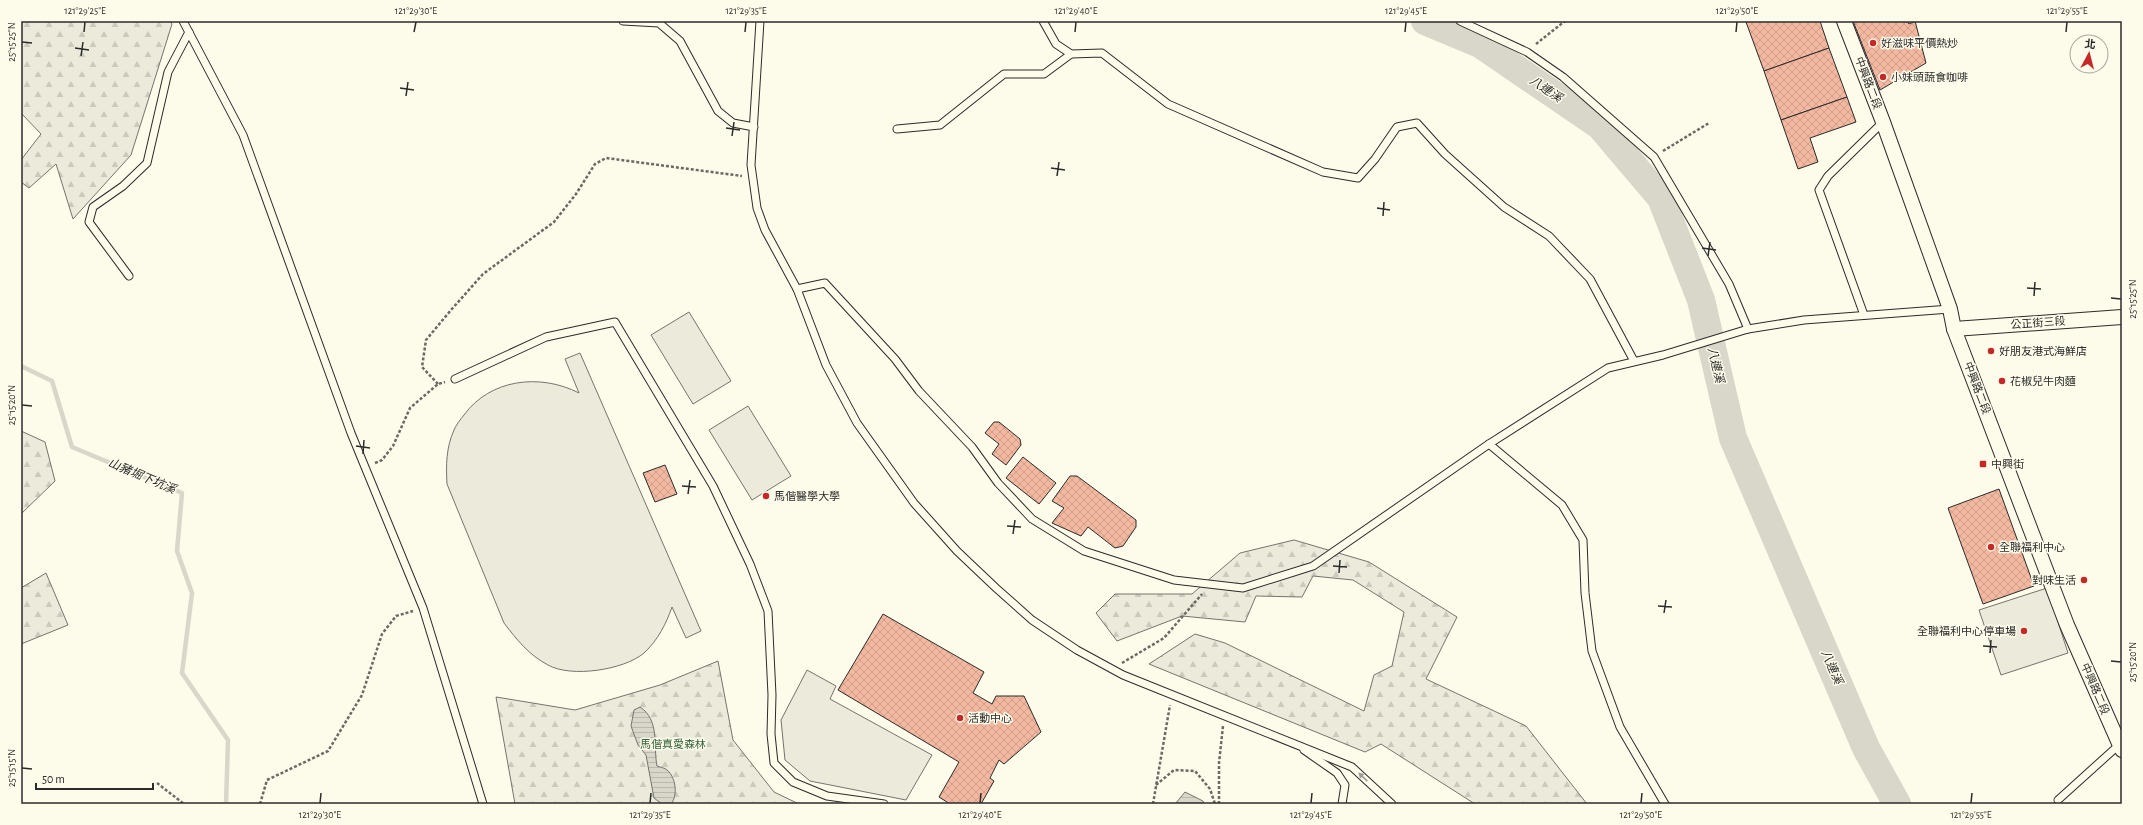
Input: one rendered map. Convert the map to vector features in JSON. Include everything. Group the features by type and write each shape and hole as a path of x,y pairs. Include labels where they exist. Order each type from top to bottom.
{"street":[{"name":"中興路二段","path":"1844,21 1883,122 1950,309 1954,329 2068,625 2121,746"},
{"name":"公正街三段","path":"1954,329 2122,317"}],"lane":[{"path":"183,21 243,135 366,468 423,608 483,804"},
{"path":"623,21 660,23 680,40 718,111 733,123 754,127"},
{"path":"760,21 751,165 757,208 765,230 797,289 826,365 857,423 914,503 957,551 1032,620 1077,650 1111,669 1171,695 1352,767 1392,804"},
{"path":"1043,21 1056,44 1071,54"},
{"path":"1460,21 1527,52 1562,77 1654,156 1729,284 1748,329"},
{"path":"129,276 89,222 93,207 123,186 147,163 168,72 189,32"},
{"path":"897,129 940,125 1004,74 1044,74 1071,54 1102,53 1168,104 1323,172 1358,178 1375,159 1397,126 1417,124 1445,154 1504,207 1549,236 1590,279 1634,361"},
{"path":"1864,315 1819,190 1828,176 1883,122"},
{"path":"797,289 825,283 895,358 919,391 972,447 998,483 1032,519 1084,551 1174,580 1243,588 1313,566 1489,444 1608,368 1662,355 1748,329 1804,320 1950,309"},
{"path":"455,378 546,337 615,322 713,486 750,564 768,611 772,695 771,734 774,763 793,782 827,796 884,804"},
{"path":"1489,444 1562,505 1583,540 1585,593 1592,651 1620,727 1665,804"},
{"path":"1297,745 1319,762 1337,773 1345,785 1342,804"},
{"path":"2058,800 2121,746"}],"path":[{"path":"1527,52 1564,21"},
{"path":"1654,156 1709,123"},
{"path":"438,384 422,367 426,340 483,274 554,222 576,194 595,164 606,158 753,178"},
{"path":"366,468 382,460 393,446 410,408 438,384 455,378"},
{"path":"1111,669 1136,656 1164,638 1196,598 1215,584"},
{"path":"260,804 267,780 328,750 362,695 382,634 396,616 423,608"},
{"path":"1153,804 1171,695"},
{"path":"1219,804 1219,763 1224,716"},
{"path":"1156,786 1174,770 1195,771 1210,788 1215,804"},
{"path":"157,783 184,804"}],"green space":[{"path":"21,21 170,21 172,24 131,155 73,219 56,164 29,188 21,182 21,160 41,134 21,113"},
{"path":"689,312 731,381 693,404 651,335"},
{"path":"580,353 701,631 686,638 672,607 661,632 644,653 635,659 611,668 570,671 558,669 548,665 535,657 524,647 504,623 447,484 447,457 451,437 457,424 475,403 487,394 502,387 517,383 532,382 548,383 579,393 565,359"},
{"path":"748,406 791,476 752,500 709,430"},
{"path":"21,431 45,442 55,481 21,514"},
{"path":"1294,540 1369,562 1457,617 1426,679 1526,726 1587,804 1475,804 1381,744 1365,752 1149,664 1195,634 1225,643 1364,711 1374,675 1392,666 1404,612 1353,580 1313,576 1302,597 1256,596 1245,622 1182,616 1117,641 1096,613 1115,594 1192,594 1240,553"},
{"path":"46,573 68,625 21,644 21,588"},
{"name":"馬偕真愛森林","path":"718,661 733,740 774,792 799,804 515,804 496,697 575,710 660,685"}],"shaded area":[{"name":"全聯福利中心停車場","path":"2047,588 2068,653 2001,675 1979,610"},
{"path":"807,670 836,686 830,699 932,755 906,800 810,781 785,760 781,720"},
{"path":"640,707 651,719 657,766 667,770 674,782 675,796 671,804 662,804 654,798 646,755 638,745 631,726 634,710"},
{"path":"1185,792 1203,801 1204,804 1175,804"}],"building":[{"path":"1820,21 1829,48 1764,71 1746,22"},
{"path":"1853,21 1907,21 1909,24 1915,21 1926,63 1880,90"},
{"path":"1829,48 1847,97 1781,120 1764,71"},
{"path":"1847,97 1856,122 1810,138 1818,162 1798,169 1781,120"},
{"path":"994,422 999,422 1020,439 1021,445 1006,465 992,454 999,444 985,433"},
{"path":"1023,457 1056,483 1039,504 1006,478"},
{"path":"665,465 677,494 655,502 643,473"},
{"path":"1070,476 1077,476 1136,520 1136,527 1123,546 1115,548 1088,527 1081,536 1052,523 1064,508 1052,501"},
{"name":"全聯福利中心","path":"1999,489 2034,586 1983,604 1948,508"},
{"name":"活動中心","path":"883,614 984,672 973,693 992,704 996,696 1024,696 1041,732 1004,764 999,760 990,778 994,781 981,804 950,804 939,797 959,762 838,690"}],"waterway":[{"name":"八連溪","path":"1425,21 1480,44 1600,126 1661,198 1701,300 1733,438 1866,748 1897,804"},
{"name":"山豬堀下坑溪","path":"21,366 52,381 72,447 182,493 177,551 192,593 182,673 228,740 226,804"}],"place":[{"name":"好滋味平價熱炒","path":"1873,43"},
{"name":"小妹頭蔬食咖啡","path":"1883,77"},
{"name":"好朋友港式海鮮店","path":"1991,351"},
{"name":"花椒兒牛肉麵","path":"2002,381"},
{"name":"中興街","path":"1983,464"},
{"name":"馬偕醫學大學","path":"766,496"},
{"name":"全聯福利中心","path":"1991,547"},
{"name":"對味生活","path":"2084,580"},
{"name":"全聯福利中心停車場","path":"2024,631"},
{"name":"活動中心","path":"960,718"}]}
